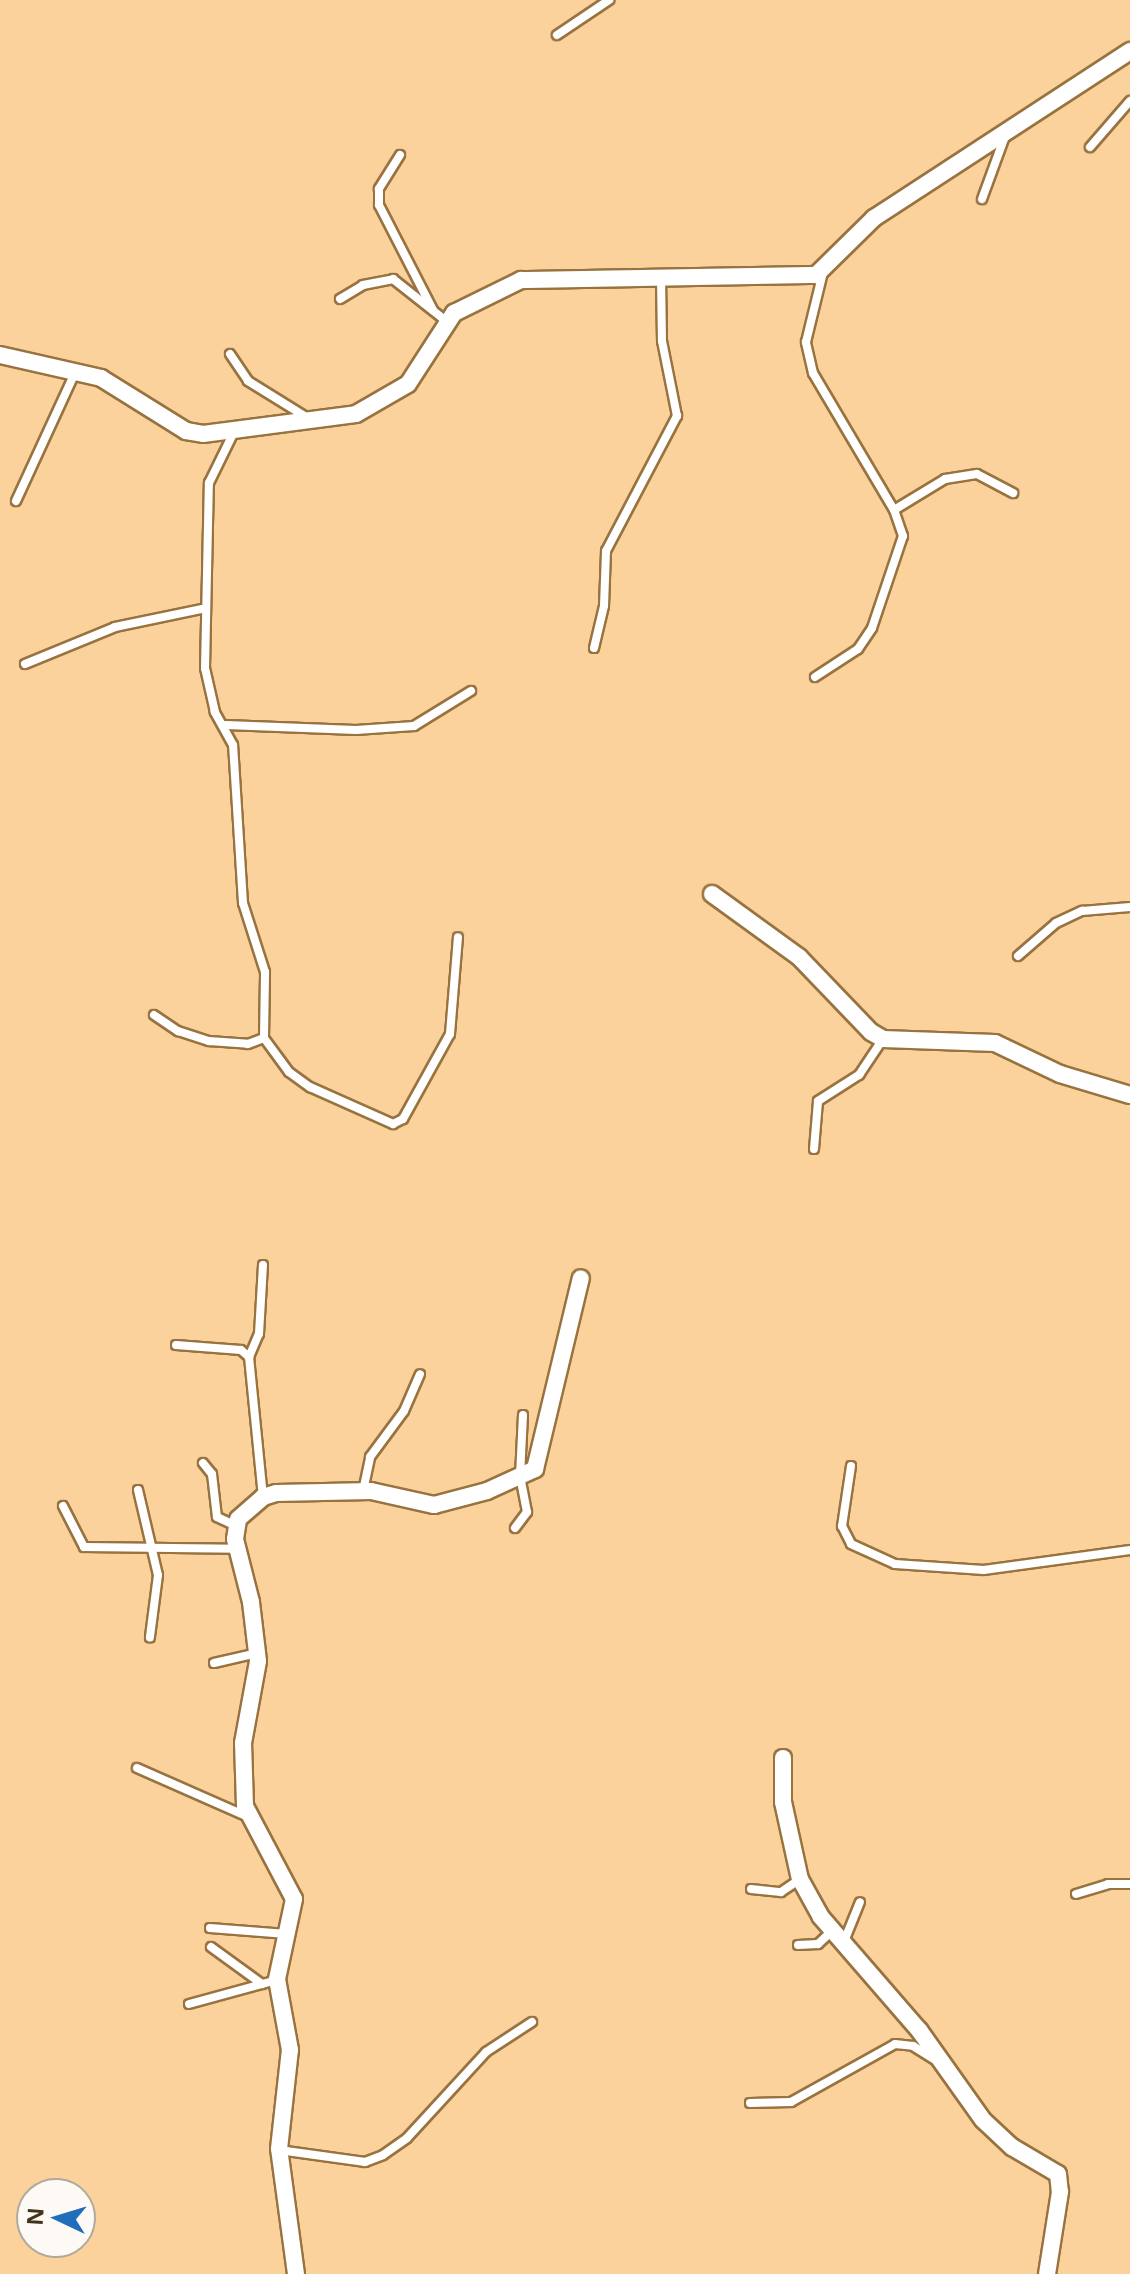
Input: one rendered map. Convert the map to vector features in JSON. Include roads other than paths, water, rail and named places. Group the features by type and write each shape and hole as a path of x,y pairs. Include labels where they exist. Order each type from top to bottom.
{"street":[{"path":"0,355 76,372 119,386 186,431 234,432 356,414 387,400 428,358 440,316 521,280 807,277 823,271 874,218 1005,136 1130,51"},
{"path":"712,894 799,957 871,1032 883,1039 995,1043 1060,1074 1130,1095"},
{"path":"296,2274 279,2149 290,2050 270,1982 287,1934 293,1891 249,1817 241,1769 258,1653 237,1549 236,1526 245,1510 263,1497 363,1491 424,1507 462,1499 540,1465 551,1391 578,1310 581,1278"},
{"path":"783,1758 783,1802 800,1879 831,1932 942,2063 999,2136 1058,2174 1060,2192 1047,2274"}],"lane":[{"path":"557,35 609,0"},
{"path":"1090,147 1130,101"},
{"path":"982,199 1005,136"},
{"path":"400,155 379,189 379,205 440,316"},
{"path":"815,677 858,649 872,628 903,536 894,510 813,373 806,342 823,271"},
{"path":"340,299 363,285 393,279 440,316"},
{"path":"594,648 604,606 606,551 677,416 662,341 661,280"},
{"path":"230,354 248,381 312,420"},
{"path":"16,501 76,372"},
{"path":"234,432 209,483 202,609 211,696 233,745 243,903 265,972 264,1038 289,1072 310,1087 393,1124 403,1119 450,1034 458,937"},
{"path":"894,510 945,479 977,474 1013,493"},
{"path":"25,664 115,627 202,609"},
{"path":"226,725 356,730 414,726 471,691"},
{"path":"1018,956 1056,923 1082,911 1130,907"},
{"path":"154,1015 178,1031 209,1041 248,1044 264,1038"},
{"path":"814,1149 818,1101 859,1075 883,1039"},
{"path":"263,1265 262,1314 249,1357 263,1497"},
{"path":"176,1345 241,1350 249,1357"},
{"path":"363,1491 370,1457 404,1411 420,1374"},
{"path":"515,1528 527,1512 520,1476 523,1415"},
{"path":"203,1463 212,1474 217,1517 236,1526"},
{"path":"851,1466 842,1526 851,1544 895,1564 984,1570 1130,1550"},
{"path":"138,1490 158,1575 150,1637"},
{"path":"63,1506 84,1547 237,1549"},
{"path":"214,1663 258,1653"},
{"path":"137,1768 249,1817"},
{"path":"751,1889 781,1892 800,1879"},
{"path":"1076,1894 1108,1884 1130,1884"},
{"path":"843,1945 860,1902"},
{"path":"210,1928 287,1934"},
{"path":"798,1945 818,1944 831,1932"},
{"path":"211,1947 270,1982"},
{"path":"189,2004 270,1982"},
{"path":"279,2149 365,2162 383,2155 407,2138 486,2052 532,2022"},
{"path":"750,2103 791,2102 895,2044 913,2046 942,2063"}]}
